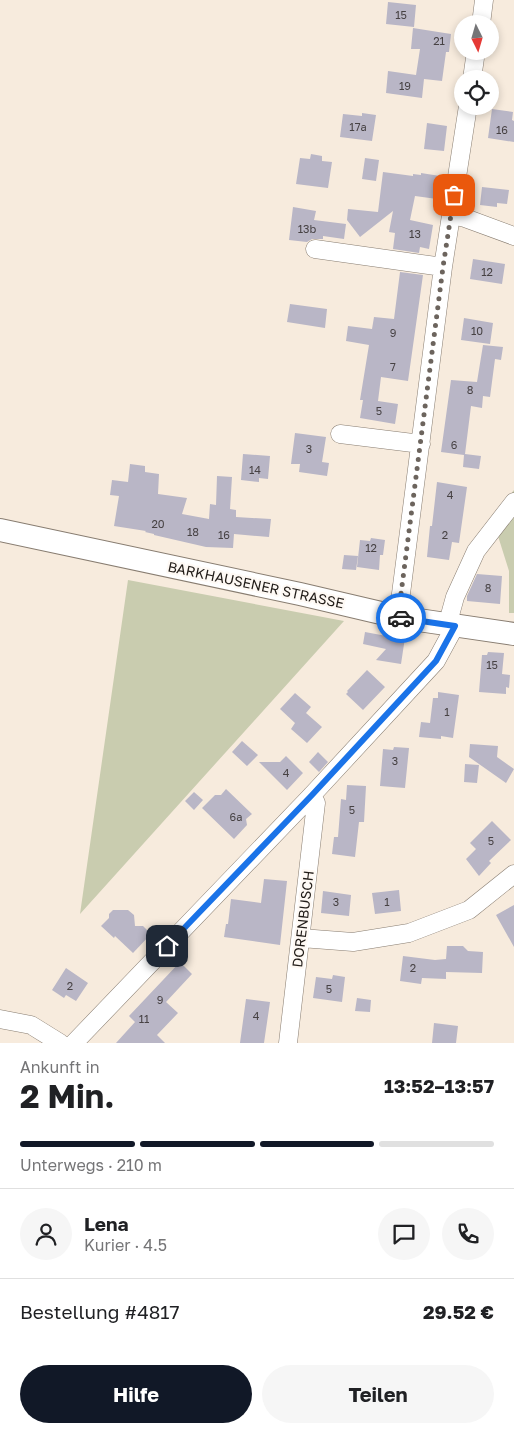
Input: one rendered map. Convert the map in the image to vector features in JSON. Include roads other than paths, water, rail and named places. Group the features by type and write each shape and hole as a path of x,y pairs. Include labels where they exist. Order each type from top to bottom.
{"main road":[{"name":"BARKHAUSENER STRASSE","path":"0,530 300,594 398,617 514,634"}],"street":[{"path":"482,15 484,0"},
{"path":"398,617 443,267 467,115"},
{"path":"452,215 514,236"},
{"path":"315,249 443,267"},
{"path":"340,434 420,444"},
{"path":"74,1043 312,795 436,661 451,626 456,597 476,551 514,502"},
{"name":"DORENBUSCH","path":"288,1043 316,803 312,795"},
{"path":"301,938 353,942 409,933 469,910 514,874"},
{"path":"0,1019 32,1025 60,1043"}]}
